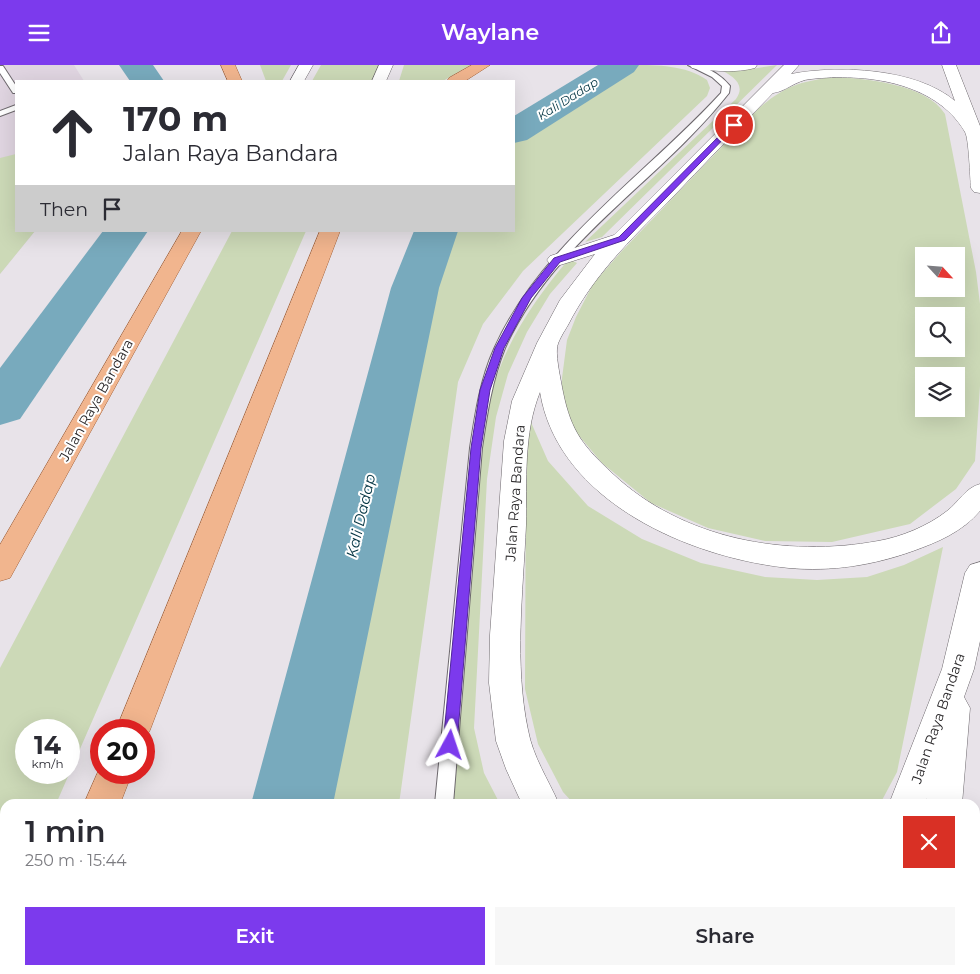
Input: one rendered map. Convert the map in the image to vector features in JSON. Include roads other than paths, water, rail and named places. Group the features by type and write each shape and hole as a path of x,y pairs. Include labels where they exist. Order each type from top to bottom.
{"main road":[{"path":"228,65 235,80"},
{"path":"456,80 483,65"},
{"name":"Jalan Raya Bandara","path":"0,570 191,232"},
{"path":"138,719 177,623 328,233"},
{"path":"104,799 110,784"}],"street":[{"path":"298,80 306,65"},
{"path":"379,80 386,65"},
{"path":"697,65 750,65"},
{"name":"Jalan Raya Bandara","path":"539,799 525,774 511,732 505,689 505,650 516,444 522,408 546,347 561,316 582,281 792,65"},
{"path":"830,65 925,89 939,96 947,103 974,132"},
{"path":"904,65 925,89"},
{"path":"948,65 974,132 980,189"},
{"path":"758,99 781,84 804,76 834,73 869,75"},
{"path":"557,260 622,238"},
{"path":"546,347 551,394 558,421 570,444 614,492 644,513 674,528 710,542 784,557 853,557 884,551 910,543 937,530 959,516 980,493"},
{"name":"Jalan Raya Bandara","path":"910,799 958,669 980,573"},
{"path":"945,799 958,669"}],"lane":[{"path":"444,799 476,448 485,390 500,348 527,298 557,260 725,93 726,86 721,81 707,71 692,65"},
{"path":"0,67 15,90"},
{"path":"0,114 15,107"}],"waterway":[{"name":"Kali Dadap","path":"136,65 146,80"},
{"name":"Kali Dadap","path":"515,131 622,65"},
{"name":"Kali Dadap","path":"0,407 125,232"},
{"name":"Kali Dadap","path":"293,799 415,288 436,232"}]}
